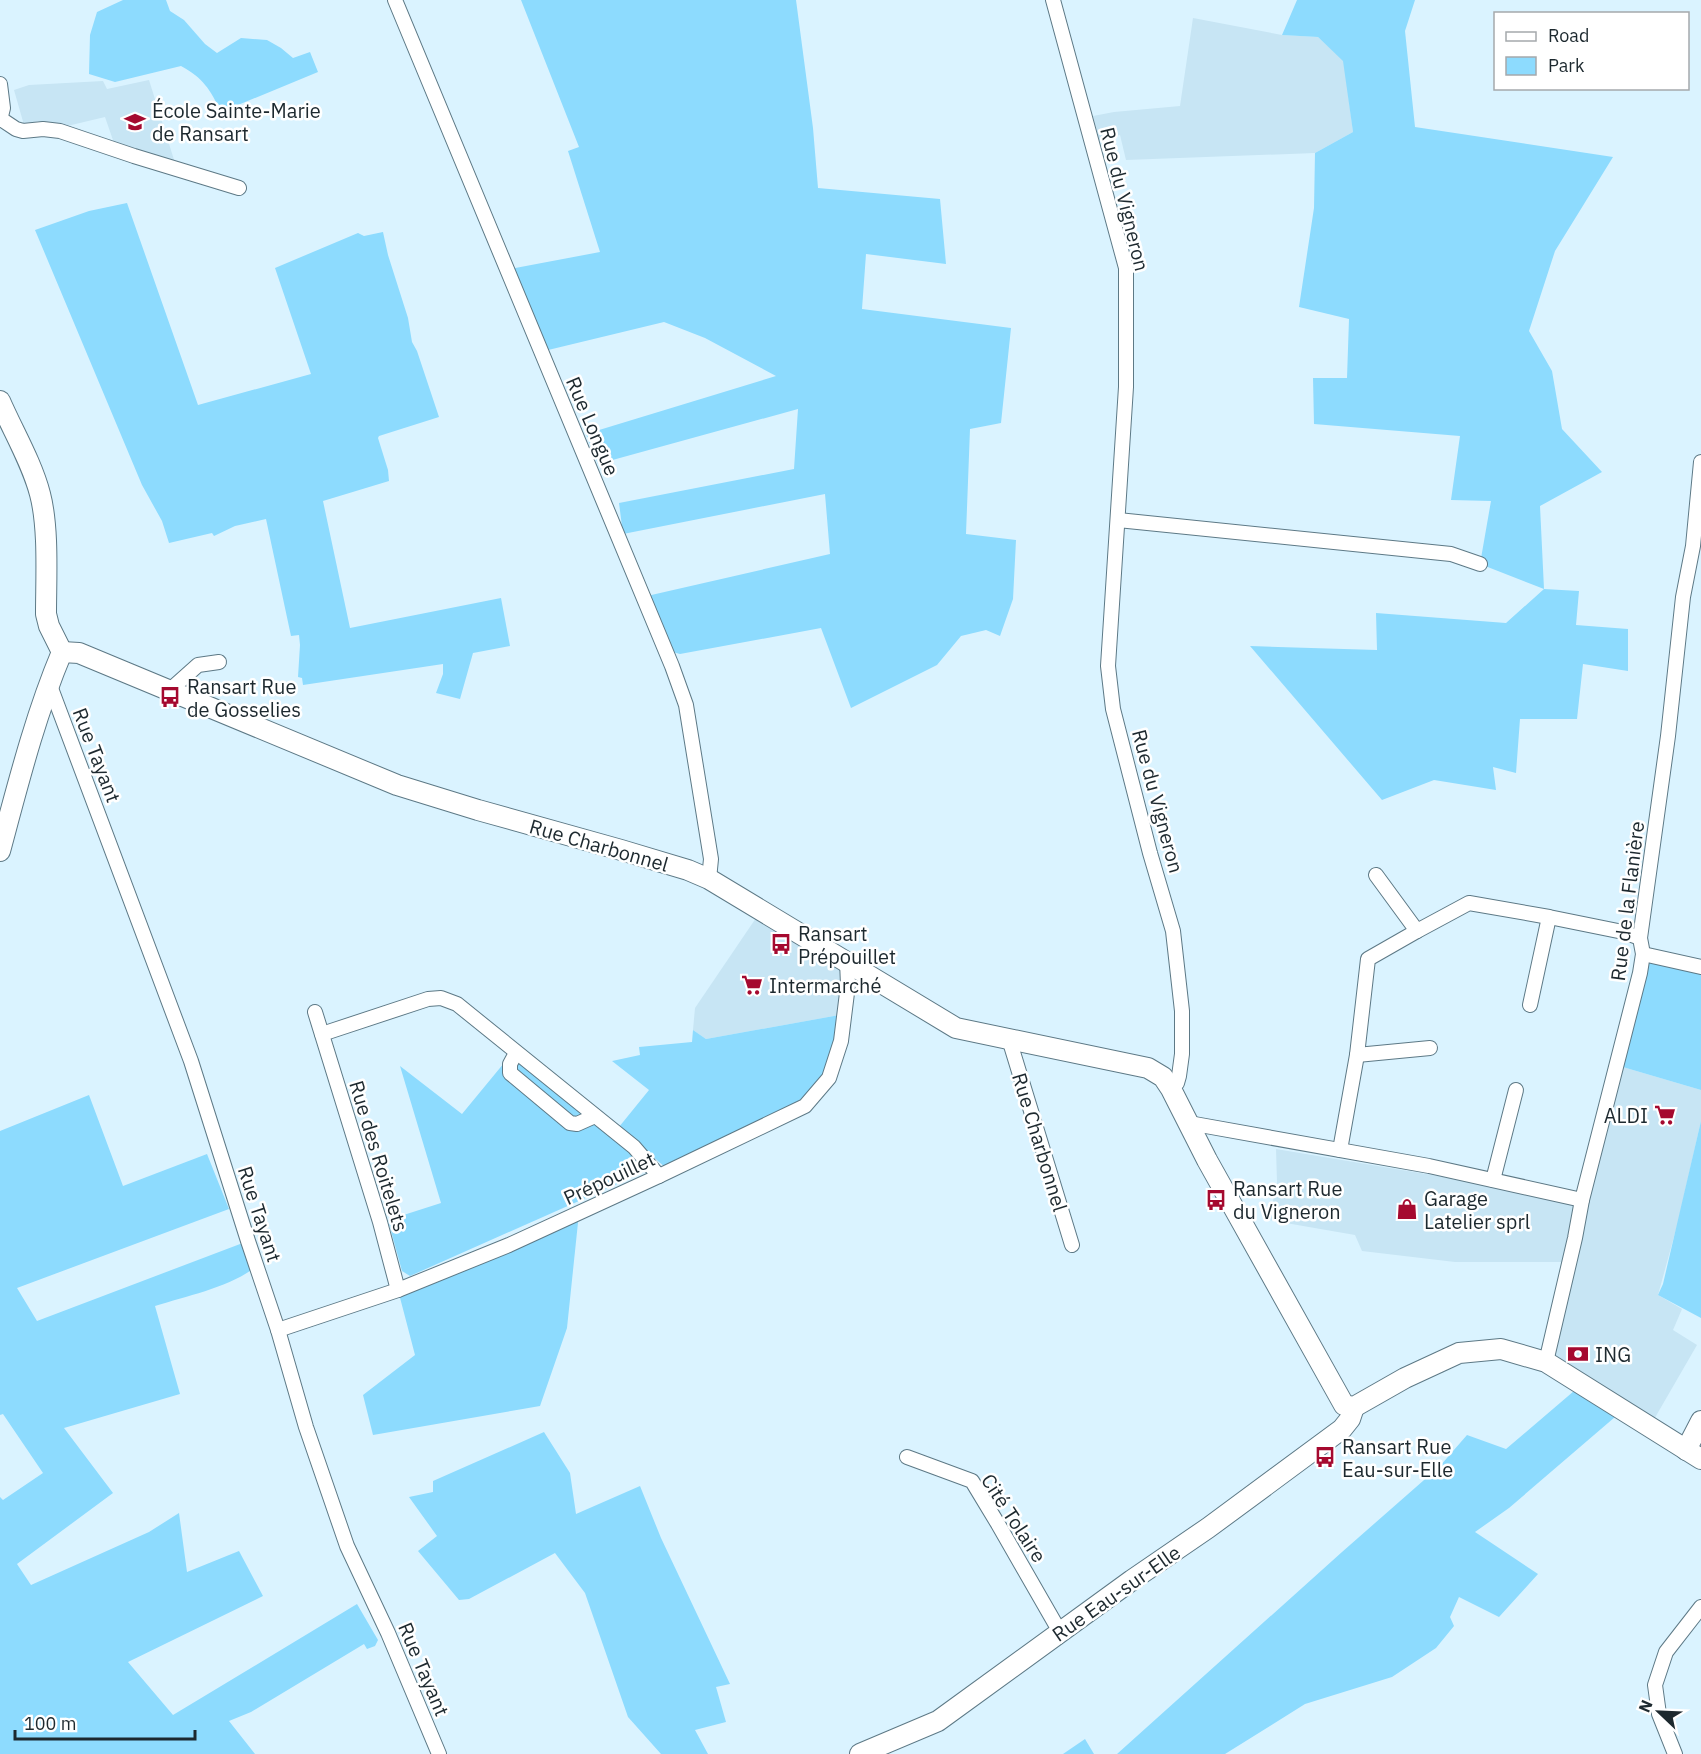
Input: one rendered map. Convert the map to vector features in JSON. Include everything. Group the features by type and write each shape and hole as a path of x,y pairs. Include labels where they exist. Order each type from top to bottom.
{"street":[{"name":"Rue Longue","path":"395,0 668,656 686,705 711,860 709,879"},
{"name":"Rue du Vigneron","path":"1053,0 1126,268 1126,387 1108,666 1113,709 1150,853 1173,931 1181,1003 1182,1054 1177,1083 1171,1089"},
{"path":"1056,14 1065,0"},
{"path":"0,84 3,108 0,119 23,131 60,130 134,156 239,188"},
{"path":"0,401 41,495 45,529 46,614 49,626 62,652 49,683 0,851"},
{"name":"Rue de la Flanière","path":"1546,1362 1582,1200 1640,973 1643,954 1640,938 1668,736 1683,597 1697,547 1701,462"},
{"path":"1118,520 1451,554 1480,564"},
{"name":"Rue Charbonnel","path":"62,652 80,653 398,785 688,870 709,879 956,1028 1148,1068 1162,1077 1171,1089 1245,1230 1344,1405 1354,1407"},
{"path":"170,690 198,665 219,662"},
{"name":"Rue Tayant","path":"49,683 191,1060 278,1330 306,1426 347,1546 388,1633 439,1754"},
{"path":"1376,875 1417,931"},
{"path":"1340,1150 1357,1055 1368,959 1469,903 1550,917 1623,932 1640,938"},
{"path":"1530,1005 1550,917"},
{"path":"1643,954 1701,967"},
{"name":"Prépouillet","path":"278,1330 398,1290 509,1245 805,1106 830,1078 841,1041 848,985 846,961"},
{"path":"321,1034 428,999 441,998 457,1004 634,1147 659,1176"},
{"name":"Rue des Roitelets","path":"315,1012 380,1222 398,1290"},
{"name":"Rue Charbonnel","path":"1009,1040 1072,1245"},
{"path":"1357,1055 1430,1048"},
{"path":"516,1053 510,1064 510,1073 570,1123 577,1124 596,1116"},
{"path":"1493,1180 1516,1090"},
{"path":"1189,1122 1429,1166 1582,1200"},
{"path":"1354,1407 1405,1378 1459,1353 1501,1349 1546,1362 1694,1455 1701,1421"},
{"name":"Rue Eau-sur-Elle","path":"860,1754 938,1720 1208,1528 1342,1429 1350,1419 1354,1407"},
{"name":"Cité Tolaire","path":"907,1457 972,1481 1060,1632"},
{"path":"1675,1754 1659,1714 1655,1685 1666,1652 1701,1607"}],"shaded area":[{"path":"1193,18 1282,35 1318,37 1344,61 1353,132 1315,153 1126,160 1120,135 1099,140 1093,116 1180,106"},
{"name":"École Sainte-Marie de Ransart","path":"149,80 175,163 115,146 105,117 63,127 38,121 24,125 14,90 29,85 103,81 107,89"},
{"path":"756,918 847,961 845,1014 706,1039 693,1030 695,1008"},
{"path":"1616,1065 1701,1090 1701,1121 1678,1222 1658,1295 1682,1309 1673,1330 1697,1345 1649,1428 1546,1362"},
{"path":"1276,1149 1582,1200 1566,1262 1455,1262 1362,1251 1355,1235 1269,1220 1277,1182"}],"green space":[{"path":"123,0 166,0 170,11 184,20 205,44 217,53 241,38 267,40 293,58 310,52 318,72 221,112 205,85 181,66 115,82 89,74 90,35 97,12"},
{"path":"521,0 796,0 813,128 818,188 940,199 946,264 866,254 862,309 1011,328 1001,423 970,429 966,534 1016,540 1013,599 1000,636 986,630 961,636 937,665 851,708 821,628 680,654 669,651 647,596 830,554 825,494 623,534 619,503 794,469 798,409 598,464 586,434 776,376 705,338 664,322 544,351 510,269 600,252 568,151 579,147"},
{"path":"1297,0 1415,0 1405,31 1415,127 1613,157 1555,251 1529,331 1552,371 1562,429 1602,472 1540,506 1544,589 1480,564 1491,501 1451,500 1460,436 1314,424 1313,378 1347,378 1349,319 1299,307 1314,208 1315,153 1353,132 1343,61 1318,37 1282,35"},
{"path":"127,203 198,405 311,374 275,268 358,233 364,236 383,232 408,318 412,342 439,417 379,436 389,481 323,501 350,628 501,598 510,646 473,653 460,699 436,693 443,674 443,664 303,685 302,678 298,677 299,635 291,636 266,519 235,526 214,536 212,533 169,543 162,521 142,485 35,230 89,211"},
{"path":"1544,589 1579,591 1576,625 1628,629 1628,671 1583,664 1577,719 1520,719 1516,773 1493,767 1496,790 1434,780 1382,800 1250,646 1377,650 1376,613 1506,623"},
{"path":"1646,955 1701,967 1701,1090 1616,1065"},
{"path":"845,1014 829,1078 786,1110 666,1168 619,1127 649,1090 612,1061 640,1055 639,1047 692,1042 693,1030 706,1039"},
{"path":"514,1051 639,1152 642,1173 410,1276 402,1271 388,1220 441,1203 400,1066 462,1114"},
{"path":"89,1095 123,1186 207,1154 229,1209 17,1288 37,1321 248,1241 253,1269 219,1286 155,1306 180,1394 64,1428 113,1493 17,1564 31,1585 149,1532 179,1513 187,1572 239,1551 263,1596 128,1662 173,1715 357,1604 378,1640 375,1646 367,1649 364,1644 251,1712 229,1721 255,1754 0,1754 0,1497 3,1500 43,1473 3,1414 0,1415 0,1131"},
{"path":"1701,1121 1701,1318 1658,1295 1663,1284"},
{"path":"579,1213 567,1328 540,1406 373,1435 363,1395 415,1355 398,1290"},
{"path":"1581,1385 1622,1411 1509,1508 1475,1532 1538,1574 1499,1617 1459,1597 1450,1617 1454,1626 1436,1648 1392,1677 1305,1704 1225,1754 1117,1754 1440,1466 1467,1435 1506,1449"},
{"path":"544,1432 570,1473 576,1514 640,1486 661,1538 730,1684 716,1687 726,1722 695,1730 708,1754 661,1754 628,1717 585,1593 555,1553 469,1599 459,1600 418,1551 437,1536 409,1497 433,1492 433,1481"},
{"path":"1085,1739 1094,1754 1063,1754"}],"place":[{"name":"École Sainte-Marie de Ransart","path":"135,122"},
{"name":"Ransart Rue de Gosselies","path":"170,697"},
{"name":"Ransart Prépouillet","path":"781,944"},
{"name":"Intermarché","path":"752,985"},
{"name":"ALDI","path":"1665,1115"},
{"name":"Ransart Rue du Vigneron","path":"1216,1200"},
{"name":"Garage Latelier sprl","path":"1407,1209"},
{"name":"ING","path":"1578,1354"},
{"name":"Ransart Rue Eau-sur-Elle","path":"1325,1457"}]}
